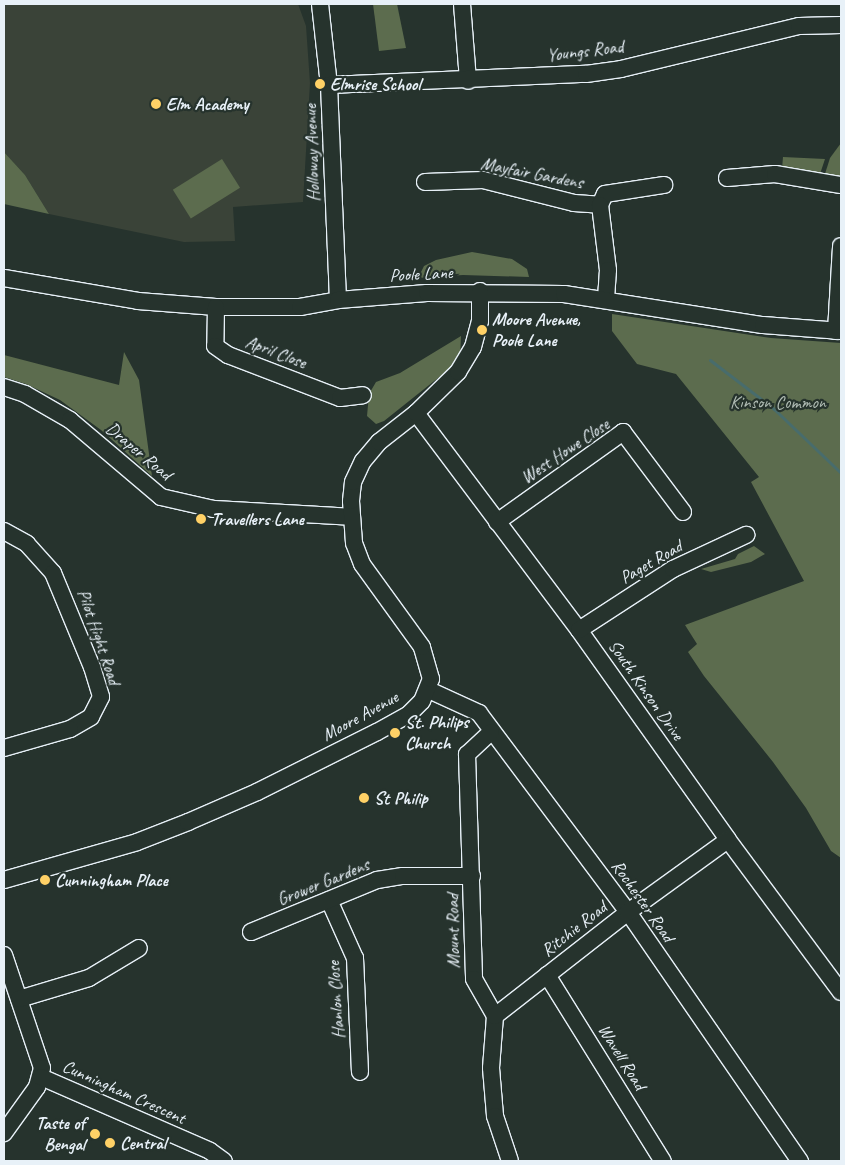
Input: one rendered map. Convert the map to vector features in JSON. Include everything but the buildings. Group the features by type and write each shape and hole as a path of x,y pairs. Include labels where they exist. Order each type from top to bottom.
{"street":[{"name":"Holloway Avenue","path":"320,4 329,85 338,300"},
{"path":"462,4 468,81"},
{"name":"Youngs Road","path":"329,85 468,81 556,76 621,68 799,26 841,25"},
{"path":"727,178 775,174 841,185"},
{"name":"Mayfair Gardens","path":"425,182 483,180 574,203 600,205"},
{"name":"Mayfair Gardens","path":"606,299 608,270 600,205 605,194 664,185"},
{"path":"838,331 841,246"},
{"name":"Poole Lane","path":"4,278 138,301 216,307 300,307 338,300 480,291 606,299 763,325 838,331"},
{"path":"429,690 429,666 422,647 362,564 354,543 351,517 353,482 363,461 379,442 416,413 458,372 473,347 480,321 480,291"},
{"name":"April Close","path":"216,307 215,346 228,355 340,398 363,395"},
{"name":"Draper Road","path":"4,387 25,394 70,420 161,497 214,509 351,517"},
{"name":"South Kinson Drive","path":"416,413 579,630 728,840 841,992"},
{"name":"West Howe Close","path":"497,522 623,432 684,512"},
{"name":"Pilot Hight Road","path":"4,531 27,544 53,573 92,667 101,697 91,717 70,729 4,748"},
{"name":"Paget Road","path":"579,630 674,569 746,536"},
{"name":"Rochester Road","path":"429,690 479,713 491,732 529,777 628,912 800,1161"},
{"name":"Moore Avenue","path":"4,880 136,842 257,792 409,714 429,690"},
{"name":"Mount Road","path":"491,732 467,754 474,979 495,1016"},
{"name":"Ritchie Road","path":"495,1016 628,912 728,840"},
{"name":"Grower Gardens","path":"251,932 377,880 472,876"},
{"name":"Hanlon Close","path":"329,900 355,958 360,1072"},
{"path":"20,999 89,978 139,948"},
{"path":"4,955 42,1068 41,1077"},
{"name":"Wavell Road","path":"547,975 663,1161"},
{"path":"495,1016 491,1068 495,1116 510,1161"},
{"name":"Cunningham Crescent","path":"4,1133 32,1097 41,1077 210,1151 224,1161"}],"shaded area":[{"name":"Elm Academy","path":"4,4 298,4 306,26 310,83 303,202 233,207 235,241 184,242 49,214 25,175 4,152"}],"green space":[{"path":"373,4 397,4 406,48 379,51"},
{"path":"841,143 841,178 824,177 830,158"},
{"path":"4,152 25,175 49,214 4,204"},
{"path":"783,157 825,159 819,177 814,172 782,169"},
{"path":"222,159 240,188 191,219 173,190"},
{"path":"472,252 512,259 527,269 529,277 463,275 418,278 424,266 436,260"},
{"name":"Kinson Common","path":"612,314 771,338 841,343 841,858 831,851 806,808 773,762 704,676 688,652 697,644 685,625 804,581 751,482 759,477 676,374 637,364 612,331"},
{"path":"461,336 460,359 448,370 384,421 376,424 367,416 369,394 376,382 400,373"},
{"path":"124,352 139,380 152,476 101,430 60,400 26,384 4,377 4,355 119,385"},
{"path":"754,546 765,554 751,562 711,572 701,569 735,559 738,554"}],"waterway":[{"path":"710,360 774,409 841,473"}],"place":[{"name":"Elmrise School","path":"320,84"},
{"name":"Elm Academy","path":"156,104"},
{"name":"Moore Avenue, Poole Lane","path":"482,330"},
{"name":"Travellers Lane","path":"201,519"},
{"name":"St. Philips Church","path":"395,733"},
{"name":"St Philip","path":"364,798"},
{"name":"Cunningham Place","path":"45,880"},
{"name":"Taste of Bengal","path":"95,1134"},
{"name":"Central","path":"110,1143"}]}
